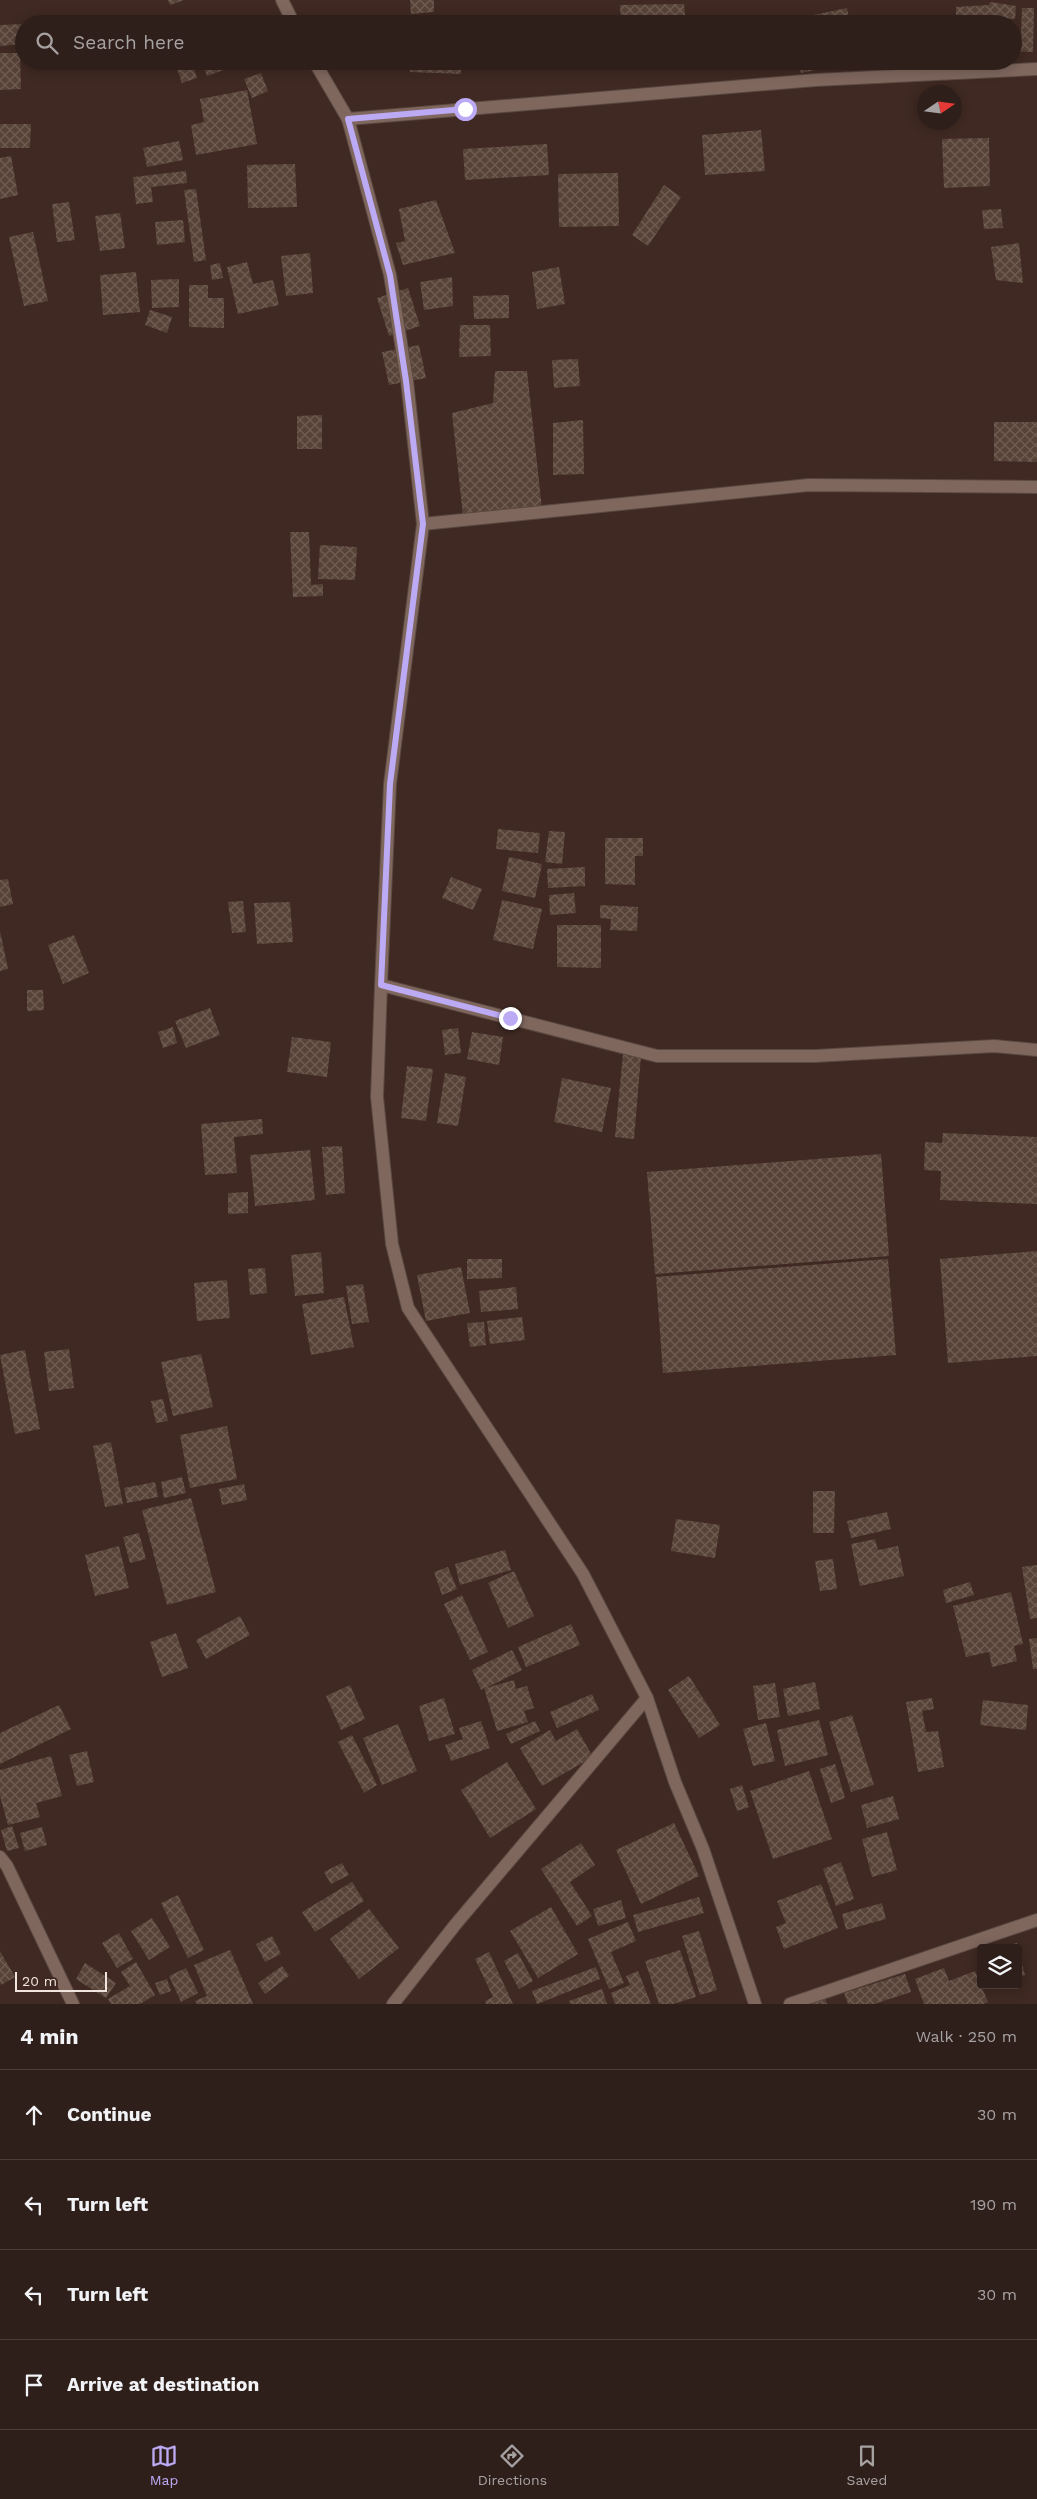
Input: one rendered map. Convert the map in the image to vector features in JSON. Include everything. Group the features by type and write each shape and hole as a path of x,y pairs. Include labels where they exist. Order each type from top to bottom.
{"street":[{"path":"282,0 290,15"},
{"path":"1022,69 1037,68"},
{"path":"319,70 348,119 390,275 406,381 423,524 390,784 381,985 378,1097 392,1244 408,1308 583,1574 647,1698 675,1782 703,1850 755,2004"},
{"path":"348,119 816,80 1000,70"},
{"path":"423,524 809,485 1037,487"},
{"path":"381,985 656,1056 815,1056 994,1046 1037,1050"},
{"path":"393,2004 455,1925 647,1698"},
{"path":"0,1857 7,1866 74,2004"},
{"path":"790,2004 1037,1920"}],"building":[{"path":"168,0 184,0 170,5"},
{"path":"410,0 434,0 434,12 411,14"},
{"path":"990,2 1016,6 1015,15 956,15 956,7 989,5"},
{"path":"684,4 685,15 621,15 620,5"},
{"path":"847,8 848,15 814,15"},
{"path":"1022,8 1034,8 1033,52 1022,51"},
{"path":"15,24 15,45 0,46 0,25"},
{"path":"0,53 15,53 15,70 20,70 21,89 0,90"},
{"path":"177,70 194,70 197,78 182,83"},
{"path":"205,70 223,70 207,76"},
{"path":"410,70 461,70 461,74 410,72"},
{"path":"800,70 815,70 801,73"},
{"path":"261,73 268,91 252,98 244,79"},
{"path":"247,90 257,144 196,155 191,125 204,122 200,99"},
{"path":"0,124 31,124 30,148 0,148"},
{"path":"761,130 765,171 705,175 702,135"},
{"path":"989,138 990,186 944,188 942,139"},
{"path":"179,141 183,160 147,167 143,148"},
{"path":"547,144 549,175 465,180 463,149"},
{"path":"11,156 18,195 0,199 0,158"},
{"path":"295,164 297,207 248,208 247,165"},
{"path":"186,171 187,183 151,187 153,202 136,204 133,177"},
{"path":"618,173 619,226 559,227 558,174"},
{"path":"664,185 681,197 648,246 632,235"},
{"path":"196,189 206,260 194,262 184,190"},
{"path":"436,200 455,253 403,265 396,243 405,241 399,209"},
{"path":"69,202 75,240 57,242 52,204"},
{"path":"1001,209 1003,228 984,229 982,210"},
{"path":"120,213 125,248 100,251 95,216"},
{"path":"183,220 185,242 157,245 155,222"},
{"path":"33,232 48,301 24,306 9,237"},
{"path":"1019,243 1023,283 996,280 991,247"},
{"path":"310,253 313,293 286,296 281,256"},
{"path":"247,262 253,284 273,280 279,305 238,314 227,267"},
{"path":"220,263 223,278 212,280 210,265"},
{"path":"559,267 565,304 537,309 532,272"},
{"path":"136,272 140,312 103,315 100,275"},
{"path":"452,277 453,306 424,310 420,282"},
{"path":"179,279 179,307 152,308 151,280"},
{"path":"189,285 208,285 208,298 224,298 224,328 189,327"},
{"path":"408,288 420,326 389,336 377,298"},
{"path":"509,295 509,318 474,319 473,296"},
{"path":"150,310 172,317 167,333 145,325"},
{"path":"460,325 490,325 491,356 459,357"},
{"path":"419,345 426,378 389,385 382,352"},
{"path":"578,359 580,386 554,388 552,360"},
{"path":"495,371 527,371 542,509 464,525 452,413 493,403"},
{"path":"322,415 322,449 297,449 297,416"},
{"path":"583,420 584,474 553,475 553,423"},
{"path":"994,422 1037,422 1037,462 994,461"},
{"path":"290,532 309,532 311,585 323,584 323,596 293,597"},
{"path":"320,545 357,547 355,580 318,579"},
{"path":"498,829 540,833 538,853 496,849"},
{"path":"549,831 565,832 562,864 545,862"},
{"path":"605,838 643,838 643,856 635,856 635,885 605,884"},
{"path":"509,857 542,864 535,898 502,891"},
{"path":"585,867 585,886 548,888 547,869"},
{"path":"451,877 482,889 473,910 442,898"},
{"path":"8,879 13,904 0,907 0,880"},
{"path":"574,893 576,913 550,915 549,895"},
{"path":"502,900 542,909 533,949 493,940"},
{"path":"243,901 246,932 232,933 228,902"},
{"path":"290,902 293,942 257,944 254,903"},
{"path":"600,905 638,907 637,931 610,930 611,919 600,918"},
{"path":"557,925 601,925 601,968 557,967"},
{"path":"0,931 8,969 0,971"},
{"path":"74,935 89,973 63,984 48,945"},
{"path":"27,990 43,990 44,1010 27,1011"},
{"path":"210,1008 220,1035 186,1048 175,1021"},
{"path":"173,1027 177,1043 163,1048 158,1032"},
{"path":"458,1028 461,1053 445,1055 442,1030"},
{"path":"472,1032 503,1037 499,1065 467,1059"},
{"path":"292,1037 331,1042 327,1077 287,1072"},
{"path":"623,1054 641,1056 634,1139 615,1137"},
{"path":"407,1066 433,1069 426,1121 401,1118"},
{"path":"445,1073 466,1077 458,1126 437,1123"},
{"path":"562,1078 611,1088 602,1132 554,1122"},
{"path":"262,1119 263,1134 234,1137 237,1173 205,1175 201,1124"},
{"path":"943,1133 1037,1137 1037,1204 940,1200 941,1171 924,1170 925,1142 942,1143"},
{"path":"342,1146 345,1193 326,1195 322,1147"},
{"path":"310,1150 315,1200 255,1206 250,1155"},
{"path":"881,1154 889,1256 655,1274 647,1172"},
{"path":"248,1192 248,1213 228,1214 228,1193"},
{"path":"1037,1251 1037,1356 948,1363 940,1259"},
{"path":"321,1252 324,1293 295,1296 291,1255"},
{"path":"467,1259 502,1259 502,1278 467,1279"},
{"path":"888,1259 896,1355 663,1373 656,1277"},
{"path":"461,1267 470,1313 426,1321 417,1275"},
{"path":"265,1268 267,1293 250,1295 248,1269"},
{"path":"227,1280 230,1318 197,1321 194,1283"},
{"path":"363,1284 369,1322 352,1324 346,1286"},
{"path":"516,1287 518,1309 481,1312 479,1291"},
{"path":"344,1297 354,1347 311,1355 302,1304"},
{"path":"522,1317 525,1340 490,1344 487,1321"},
{"path":"484,1322 486,1345 470,1347 467,1323"},
{"path":"69,1349 74,1388 49,1391 44,1352"},
{"path":"25,1350 40,1429 15,1434 0,1355"},
{"path":"201,1354 213,1407 173,1416 161,1362"},
{"path":"163,1399 168,1421 156,1423 151,1401"},
{"path":"227,1426 237,1479 190,1488 180,1435"},
{"path":"111,1442 123,1504 105,1507 93,1446"},
{"path":"182,1477 186,1493 164,1498 161,1482"},
{"path":"155,1482 158,1497 127,1503 124,1488"},
{"path":"244,1484 247,1500 222,1505 219,1489"},
{"path":"813,1491 835,1491 834,1533 813,1533"},
{"path":"191,1498 216,1592 167,1605 142,1510"},
{"path":"887,1512 891,1529 851,1538 847,1521"},
{"path":"676,1519 720,1525 715,1558 671,1551"},
{"path":"139,1533 146,1559 130,1563 123,1537"},
{"path":"875,1539 878,1550 898,1546 904,1576 860,1586 851,1544"},
{"path":"119,1546 129,1588 95,1596 85,1555"},
{"path":"505,1550 511,1570 460,1585 455,1564"},
{"path":"833,1559 837,1589 820,1591 815,1561"},
{"path":"1037,1565 1037,1618 1030,1619 1022,1567"},
{"path":"448,1567 457,1589 442,1595 434,1572"},
{"path":"514,1571 534,1616 508,1628 488,1583"},
{"path":"970,1582 974,1595 946,1603 943,1590"},
{"path":"1011,1592 1023,1644 1014,1646 1017,1661 992,1667 989,1652 966,1657 953,1606"},
{"path":"462,1595 488,1652 470,1660 444,1604"},
{"path":"240,1616 250,1635 206,1659 196,1640"},
{"path":"571,1624 580,1645 526,1667 518,1647"},
{"path":"176,1633 188,1668 162,1677 150,1642"},
{"path":"1037,1638 1037,1669 1033,1669 1029,1639"},
{"path":"512,1650 522,1670 486,1688 514,1680 516,1689 527,1686 534,1708 524,1711 528,1722 497,1731 484,1688 481,1690 472,1670"},
{"path":"689,1676 720,1725 699,1738 668,1690"},
{"path":"815,1682 820,1709 788,1716 783,1689"},
{"path":"775,1683 780,1717 758,1720 753,1686"},
{"path":"350,1685 365,1719 341,1730 326,1696"},
{"path":"592,1694 599,1710 557,1728 550,1712"},
{"path":"444,1698 455,1734 429,1741 419,1706"},
{"path":"932,1698 934,1709 922,1711 926,1732 938,1731 944,1767 918,1772 906,1702"},
{"path":"983,1700 1028,1705 1026,1730 980,1725"},
{"path":"59,1705 71,1729 0,1764 0,1733"},
{"path":"852,1715 874,1785 851,1792 829,1722"},
{"path":"819,1720 828,1755 785,1766 777,1730"},
{"path":"481,1721 490,1748 451,1761 445,1745 463,1739 459,1728"},
{"path":"535,1721 540,1731 511,1744 506,1734"},
{"path":"766,1723 775,1761 753,1766 743,1729"},
{"path":"398,1724 417,1771 382,1785 363,1738"},
{"path":"577,1729 593,1757 542,1786 520,1748 550,1730 556,1741"},
{"path":"352,1735 377,1785 364,1793 338,1742"},
{"path":"87,1751 94,1782 77,1786 69,1755"},
{"path":"51,1756 62,1796 36,1803 40,1817 8,1825 0,1796 0,1770"},
{"path":"507,1762 536,1809 490,1838 461,1790"},
{"path":"835,1764 845,1798 831,1803 820,1769"},
{"path":"809,1771 832,1839 773,1859 750,1791"},
{"path":"742,1785 749,1807 737,1811 730,1789"},
{"path":"893,1796 899,1819 867,1828 861,1805"},
{"path":"674,1823 699,1876 641,1904 616,1850"},
{"path":"12,1826 19,1848 7,1851 1,1830"},
{"path":"42,1827 47,1845 25,1851 20,1833"},
{"path":"887,1832 897,1870 872,1877 862,1839"},
{"path":"581,1843 595,1865 570,1882 592,1916 577,1926 541,1869"},
{"path":"841,1862 854,1899 836,1906 823,1869"},
{"path":"342,1863 349,1875 331,1884 324,1872"},
{"path":"352,1882 364,1901 315,1932 302,1912"},
{"path":"821,1884 838,1928 784,1949 776,1927 786,1923 777,1901"},
{"path":"178,1895 204,1950 188,1958 161,1903"},
{"path":"699,1897 704,1913 638,1932 633,1915"},
{"path":"621,1900 626,1918 598,1926 593,1909"},
{"path":"882,1903 886,1919 846,1930 842,1914"},
{"path":"551,1907 578,1954 538,1978 510,1931"},
{"path":"369,1909 399,1948 359,1979 330,1939"},
{"path":"152,1918 170,1947 149,1960 131,1931"},
{"path":"628,1922 636,1941 611,1952 624,1983 609,1989 588,1939"},
{"path":"699,1931 717,1990 700,1995 682,1936"},
{"path":"119,1933 133,1959 117,1968 102,1943"},
{"path":"272,1936 281,1954 265,1962 256,1944"},
{"path":"230,1950 253,2004 197,2004 195,2001 207,1996 194,1965"},
{"path":"680,1950 696,1997 673,2004 659,2004 645,1961"},
{"path":"0,1951 15,1977 1,1985 0,1982"},
{"path":"489,1952 513,2004 486,2004 485,2001 493,1997 475,1959"},
{"path":"518,1953 533,1981 519,1989 504,1961"},
{"path":"136,1962 155,1995 140,2004 111,2004 108,1999 130,1986 121,1972"},
{"path":"85,1963 116,1983 106,1998 76,1979"},
{"path":"1022,1965 1025,1975 1022,1976"},
{"path":"282,1966 289,1976 265,1994 258,1983"},
{"path":"596,1967 600,1979 537,2004 532,1991"},
{"path":"186,1968 198,1993 181,2002 169,1976"},
{"path":"944,1968 949,1981 975,1971 977,1989 983,1989 988,2002 983,2004 924,2004 915,1979"},
{"path":"638,1971 651,2004 615,2004 611,1993 630,1985 626,1976"},
{"path":"905,1974 911,1992 874,2004 848,2004 844,1993"},
{"path":"167,1979 171,1991 160,1995 155,1983"},
{"path":"602,1989 607,2004 570,2004 569,2001"},
{"path":"825,1998 827,2004 808,2004"}],"route":[{"path":"465,109 348,119 390,275 406,381 423,524 390,784 381,985 510,1018"}]}
